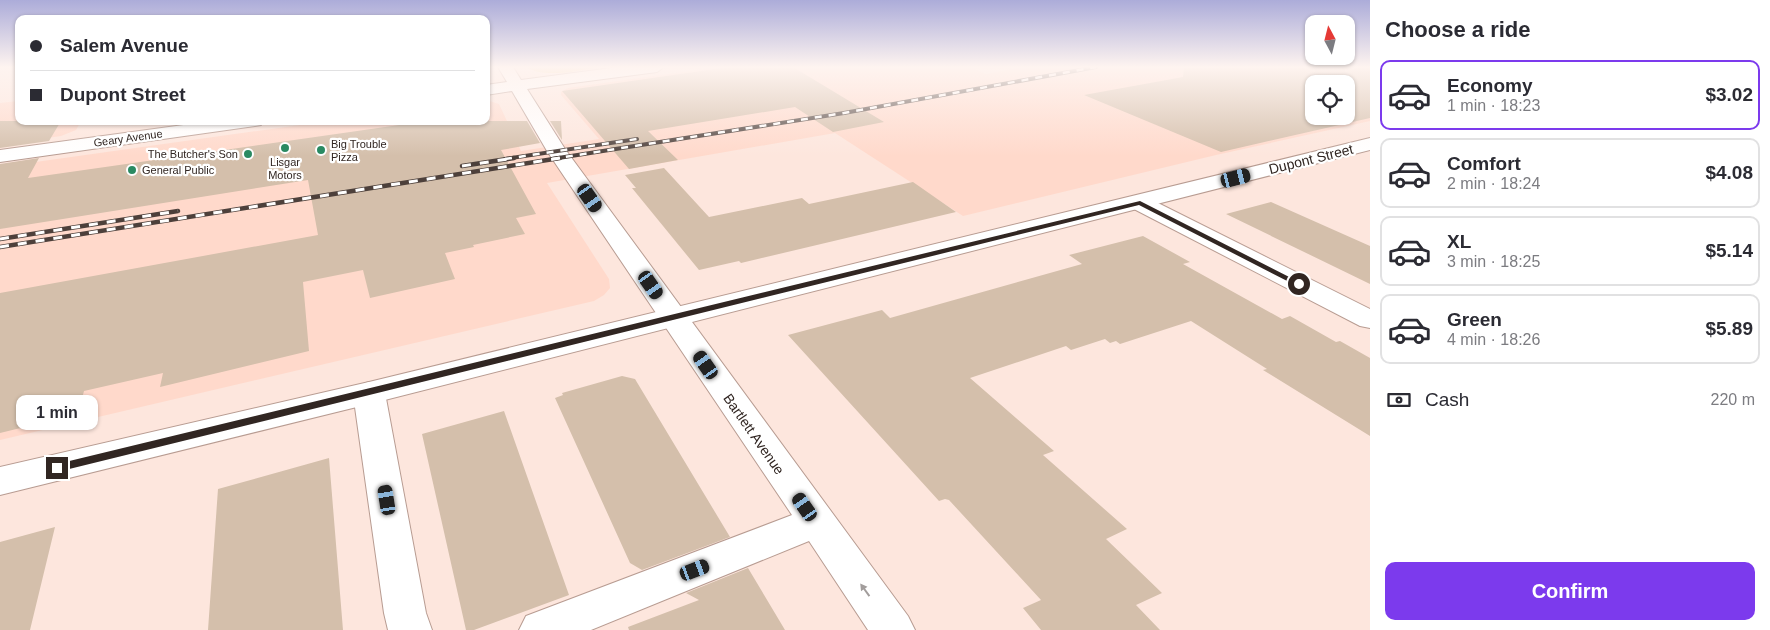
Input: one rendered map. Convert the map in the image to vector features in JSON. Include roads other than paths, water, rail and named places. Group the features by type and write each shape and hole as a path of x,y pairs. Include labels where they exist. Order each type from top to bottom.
{"street":[{"name":"Bartlett Avenue","path":"523,96 558,151 673,317 893,630"},
{"name":"Geary Avenue","path":"0,156 96,135 210,125"},
{"name":"Dupont Street","path":"0,481 1140,203 1370,144"},
{"path":"1140,203 1370,320"},
{"path":"369,392 405,613 410,630"},
{"path":"541,630 816,522"}],"railway":[{"path":"552,159 844,113 935,96"},
{"path":"505,159 637,139"},
{"path":"462,166 514,158"},
{"path":"0,247 560,158"},
{"path":"0,239 178,211"}],"place":[{"name":"Lisgar Motors","path":"285,148"},
{"name":"Big Trouble Pizza","path":"321,150"},
{"name":"The Butcher's Son","path":"248,154"},
{"name":"General Public","path":"132,170"}]}
